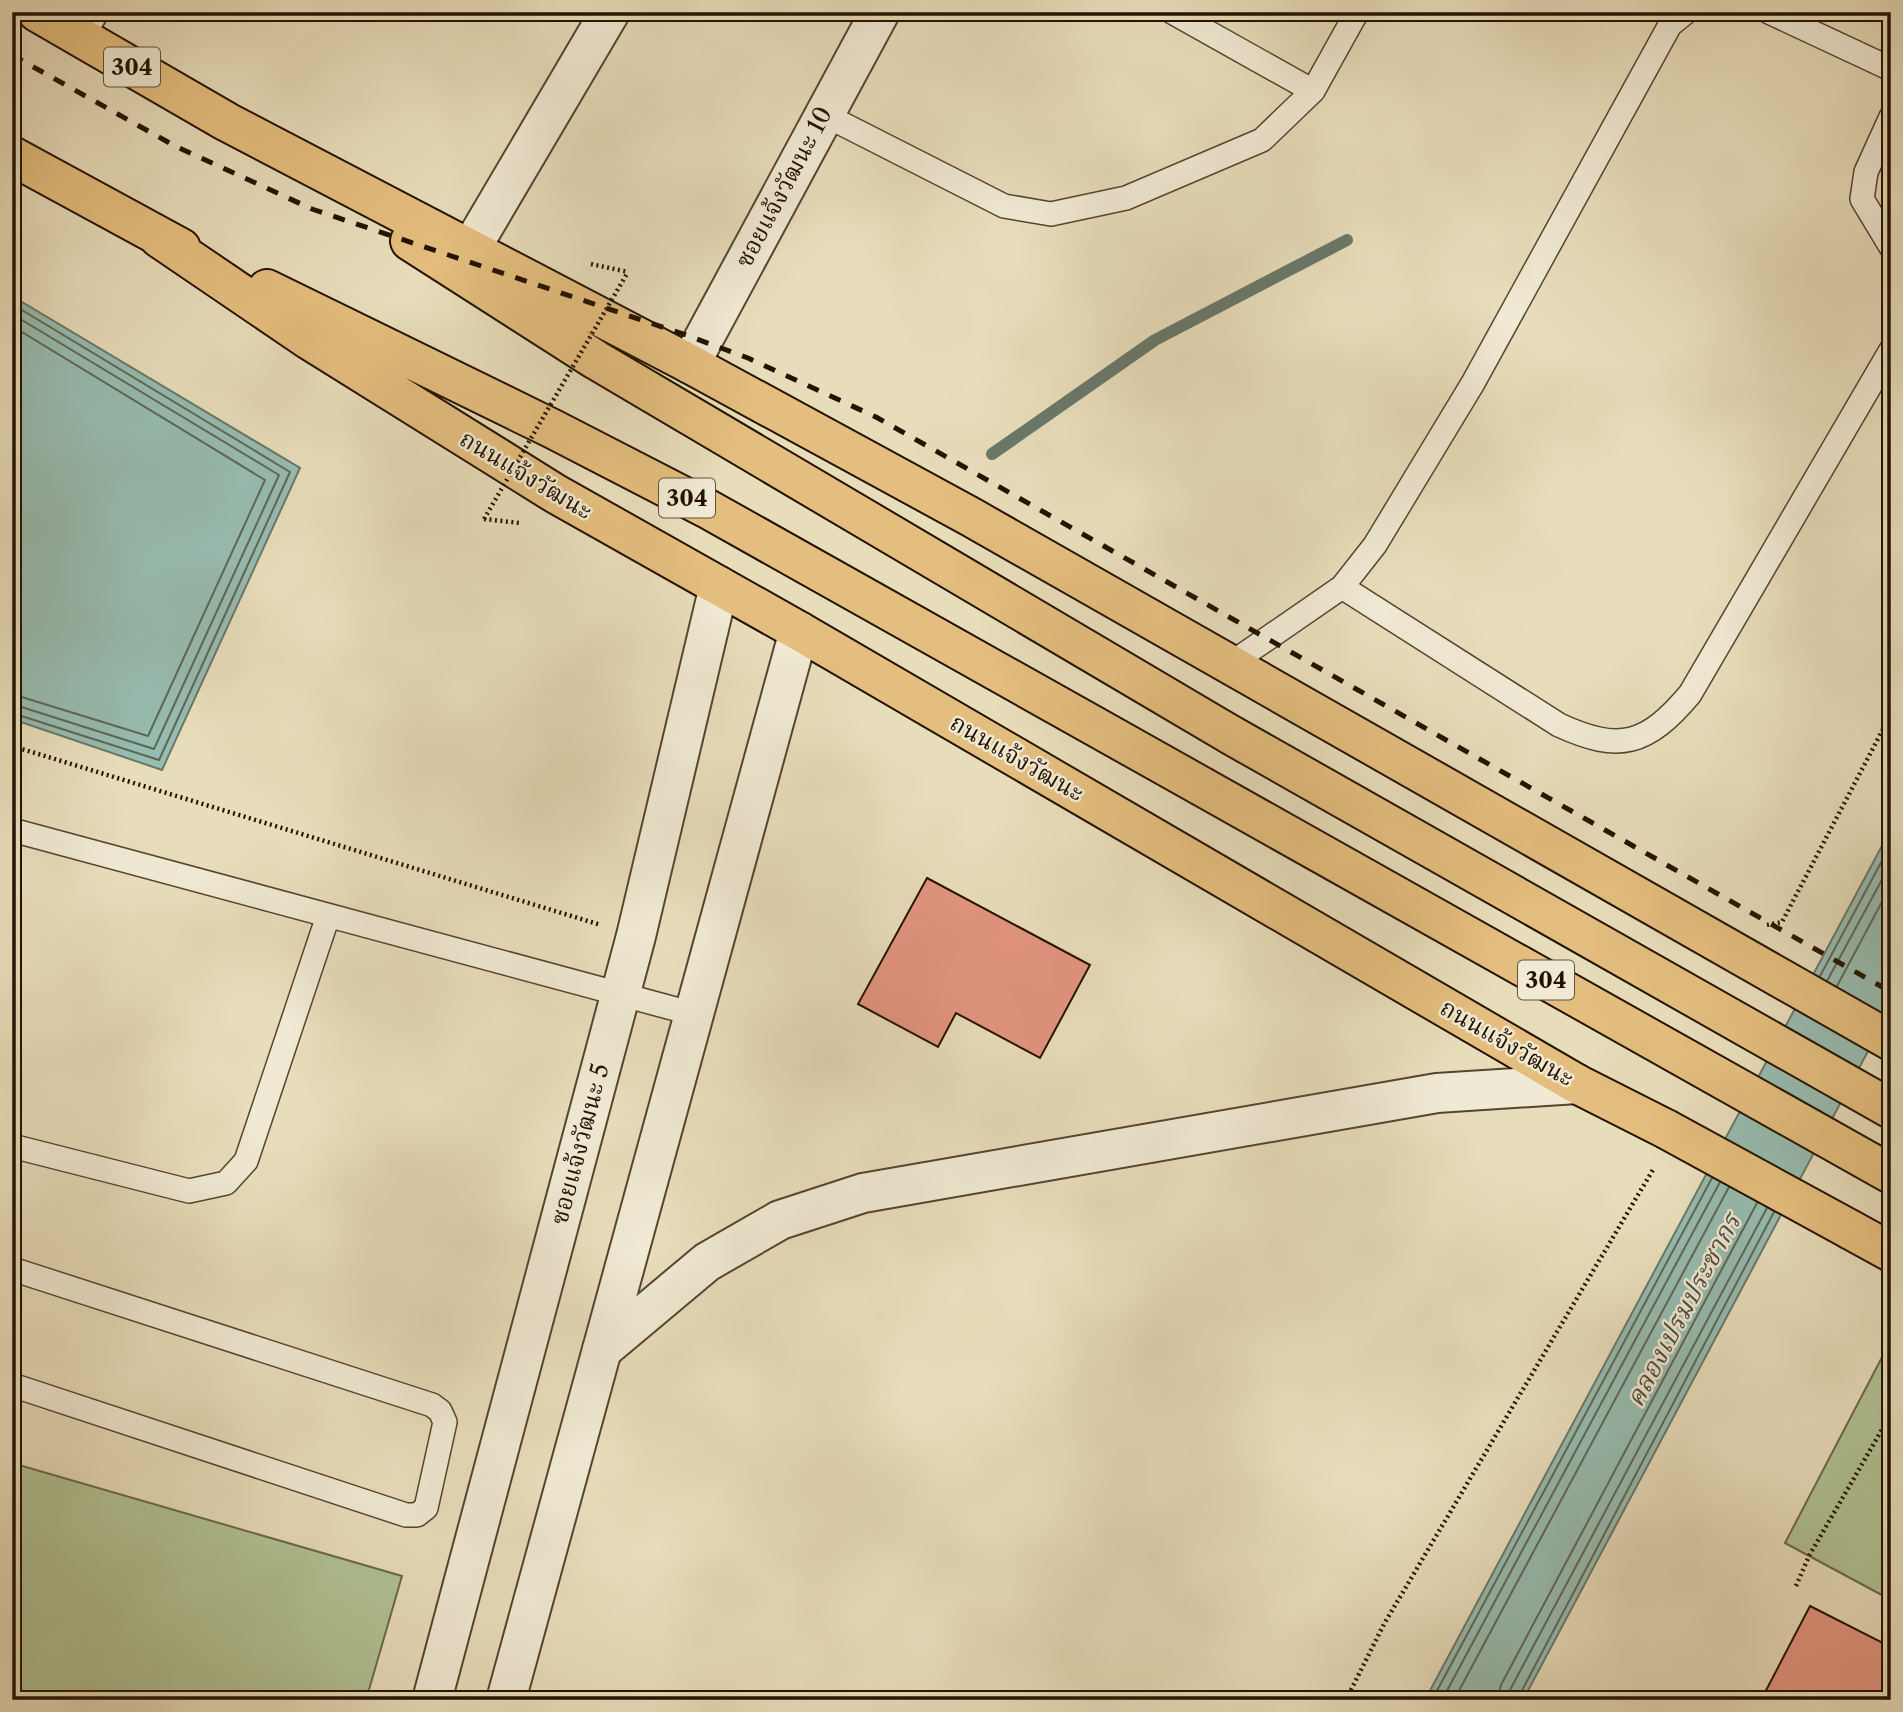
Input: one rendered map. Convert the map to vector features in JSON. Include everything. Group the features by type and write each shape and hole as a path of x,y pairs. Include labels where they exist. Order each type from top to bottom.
{"main road":[{"name":"304","path":"37,12 82,23 227,122 596,360 1231,735 1891,1109"},
{"path":"227,122 690,364 971,517 1891,1041"},
{"name":"ถนนแจ้งวัฒนะ","path":"12,156 159,238 418,362 706,508 1891,1174"},
{"name":"ถนนแจ้งวัฒนะ","path":"159,238 430,418 1577,1084 1661,1147 1852,1230 1891,1252"}],"street":[{"path":"471,248 610,12"},
{"name":"ซอยแจ้งวัฒนะ 10","path":"690,364 880,12"},
{"name":"ซอยแจ้งวัฒนะ 5","path":"432,1700 636,936 719,586"},
{"path":"506,1700 799,631"},
{"path":"601,1350 707,1262 780,1220 863,1193 1437,1093 1577,1084"}],"lane":[{"path":"1172,12 1313,91"},
{"path":"824,114 1004,206 1051,214 1126,198 1262,140 1313,91 1357,12"},
{"path":"1229,665 1342,587 1375,545 1473,383 1670,25 1686,12"},
{"path":"1769,12 1891,69"},
{"path":"1891,117 1866,172 1862,199 1891,247"},
{"path":"1342,587 1559,725 1591,740 1633,741 1669,719 1690,694 1891,350"},
{"path":"12,830 694,1014"},
{"path":"12,1146 189,1191 226,1183 246,1161 328,916"},
{"path":"12,1269 432,1405 440,1411 445,1423 426,1508 417,1515 406,1515 12,1385"}],"path":[{"path":"520,523 484,519 628,272 591,264"},
{"path":"1763,926 1782,922 1891,714"},
{"path":"12,746 636,936"},
{"path":"1346,1700 1384,1624 1661,1147"},
{"path":"1796,1586 1809,1556 1891,1414"},
{"path":"1884,1426 1891,1429"}],"green space":[{"path":"1891,1340 1891,1600 1785,1543"},
{"path":"12,1463 402,1576 366,1700 12,1700"}],"water":[{"path":"12,296 300,468 162,770 12,719"},
{"name":"คลองเปรมประชากร","path":"1891,829 1891,1008 1523,1700 1425,1700"}],"building":[{"path":"927,878 1090,965 1040,1058 956,1013 938,1047 858,1004"},
{"path":"1810,1606 1891,1647 1891,1700 1761,1700"}],"waterway":[{"path":"992,454 1155,340 1347,240"}],"railway":[{"path":"12,55 175,146 312,209 686,335 748,358 876,417 1891,992"}]}
